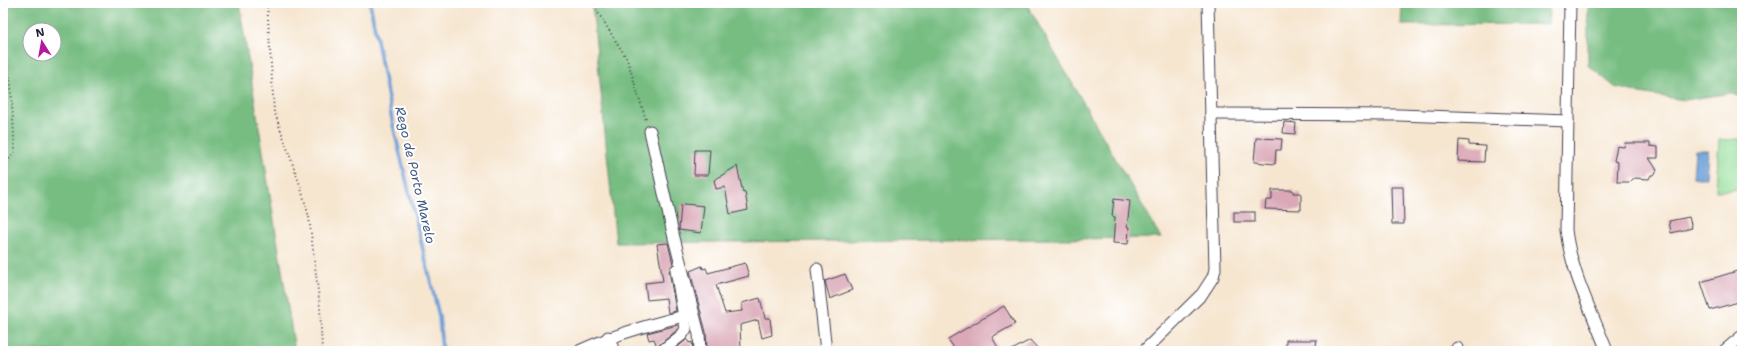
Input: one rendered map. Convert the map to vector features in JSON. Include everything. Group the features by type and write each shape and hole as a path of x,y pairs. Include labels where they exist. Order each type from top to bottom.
{"street":[{"path":"1144,351 1202,294 1213,277 1216,258 1208,3"},
{"path":"1570,3 1566,222 1568,247 1574,269 1607,351"},
{"path":"1211,114 1399,115 1568,121"},
{"path":"650,131 674,238 700,334 700,351"},
{"path":"662,350 682,335 686,329 673,250 674,238"},
{"path":"817,270 826,351"},
{"path":"579,351 608,338 644,325 684,316"},
{"path":"1724,351 1742,336"},
{"path":"608,338 614,351"}],"path":[{"path":"267,3 274,111 300,185 309,216 320,307 322,351"},
{"path":"592,3 627,59 650,131"},
{"path":"3,37 11,86 15,152 3,167"}],"green space":[{"path":"3,3 239,3 295,351 3,351"},
{"path":"592,3 1026,3 1161,238 616,243"},
{"path":"1402,3 1550,3 1548,24 1401,25"},
{"path":"1588,3 1742,3 1742,98 1730,93 1685,100 1640,93 1615,87 1588,65"},
{"path":"1742,139 1742,189 1716,191 1719,140"}],"water":[{"path":"1695,150 1708,150 1706,178 1693,178"}],"building":[{"path":"1284,122 1296,123 1295,134 1283,133"},
{"path":"1256,138 1282,139 1281,150 1276,150 1275,164 1254,162"},
{"path":"1459,140 1469,141 1469,145 1485,146 1484,162 1458,161"},
{"path":"1625,143 1650,143 1650,146 1658,147 1658,158 1649,158 1657,170 1649,179 1634,178 1630,182 1617,182 1618,162 1614,161 1617,146 1624,147"},
{"path":"695,150 710,150 708,175 694,175"},
{"path":"737,166 743,193 745,192 748,210 730,214 725,187 716,189 714,180"},
{"path":"1391,187 1403,187 1404,224 1392,224"},
{"path":"1272,190 1293,190 1293,193 1301,193 1301,210 1265,209 1266,200 1272,200"},
{"path":"1114,199 1130,201 1127,227 1129,227 1128,244 1113,243 1115,217 1112,216"},
{"path":"681,205 704,206 701,233 679,230"},
{"path":"1234,212 1255,212 1255,222 1234,222"},
{"path":"1689,217 1692,228 1671,233 1669,221"},
{"path":"668,243 673,264 669,271 676,311 668,313 666,298 647,300 645,283 663,281 657,244"},
{"path":"745,263 749,276 716,285 725,313 742,311 742,303 760,298 765,318 770,318 772,335 762,338 758,320 740,325 741,351 707,351 706,332 690,271 702,266 703,269 706,268 708,273"},
{"path":"1737,271 1742,286 1742,301 1710,310 1701,282"},
{"path":"845,274 852,290 830,299 825,281"},
{"path":"1004,306 1015,324 992,337 1000,351 956,351 948,339"},
{"path":"678,325 677,330 657,347 654,339 649,340 647,333"},
{"path":"687,339 689,343 692,342 693,351 673,351"},
{"path":"1030,340 1040,351 1010,351"},
{"path":"1286,340 1317,340 1315,351 1286,351"}],"waterway":[{"name":"Rego de Porto Marelo","path":"370,3 393,125 439,316 442,351"}]}
